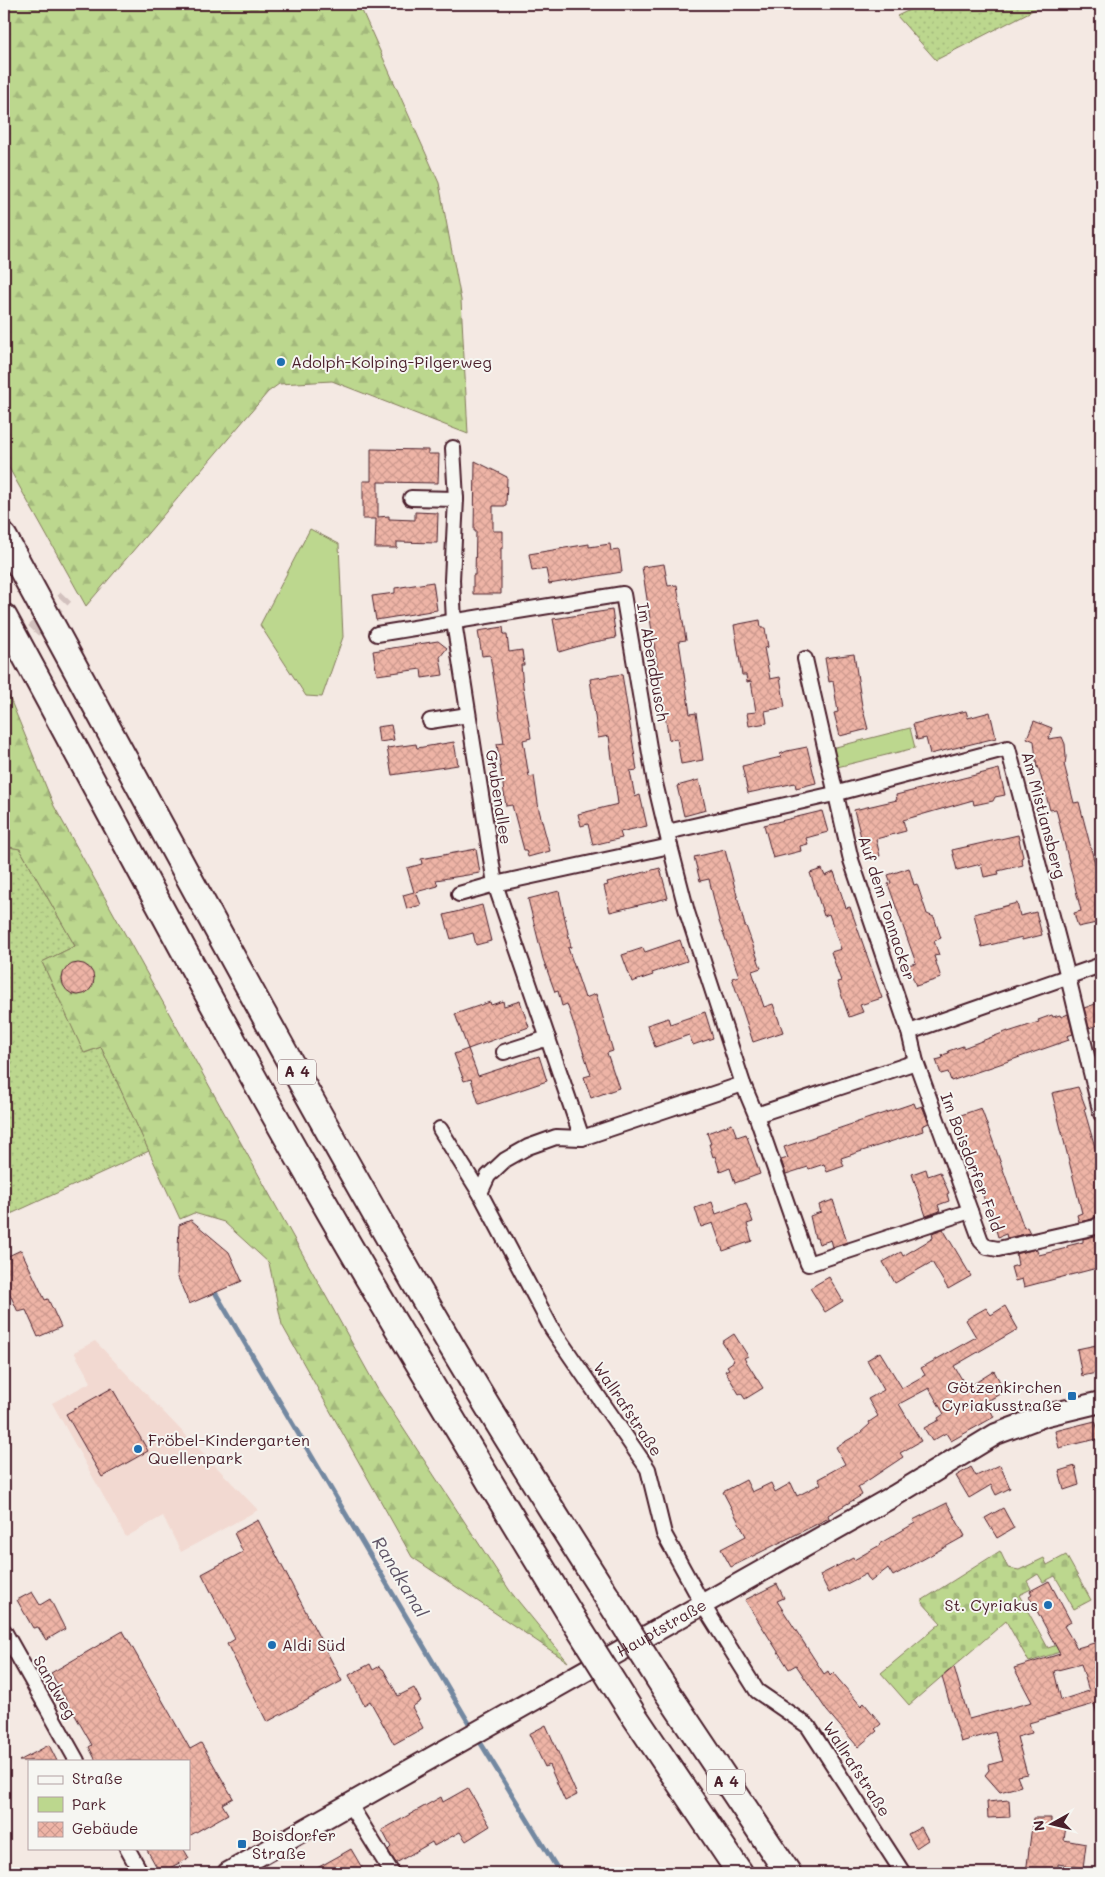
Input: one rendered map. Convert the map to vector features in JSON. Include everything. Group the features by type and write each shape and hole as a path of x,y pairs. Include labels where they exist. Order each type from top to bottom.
{"highway":[{"name":"A 4","path":"4,537 364,1194 453,1348 665,1689 788,1873"},
{"name":"A 4","path":"4,617 218,1013 320,1196 423,1373 573,1620 631,1711 740,1873"}],"main road":[{"name":"Hauptstraße","path":"228,1873 456,1746 894,1496 996,1434 1047,1415 1101,1402"}],"street":[{"name":"Grubenallee","path":"454,448 456,499 452,580 454,622 495,884 582,1138"},
{"path":"411,498 456,499"},
{"name":"Im Abendbusch","path":"454,622 623,594 656,783 687,912 743,1084 756,1115 808,1264 970,1211"},
{"path":"378,634 454,622"},
{"name":"Auf dem Tonnacker","path":"805,659 850,860 909,1032"},
{"path":"430,721 468,715"},
{"name":"Am Mistiansberg","path":"834,794 1008,748 1068,977"},
{"path":"667,832 834,794"},
{"path":"459,894 495,884 670,846"},
{"path":"909,1032 1101,965"},
{"path":"1068,977 1101,1114"},
{"name":"Im Boisdorfer Feld","path":"909,1032 916,1062 970,1211 981,1241 987,1247 998,1249 1096,1227 1101,1223"},
{"path":"504,1052 548,1038"},
{"path":"756,1115 916,1062"},
{"path":"480,1193 488,1176 505,1160 528,1147 556,1137 582,1138 743,1084"},
{"name":"Wallrafstraße","path":"440,1129 480,1193 552,1329 648,1469 664,1534 703,1605 757,1691 808,1726 903,1873"},
{"name":"Sandweg","path":"6,1640 76,1760"},
{"path":"350,1805 392,1873"},
{"path":"128,1850 141,1873"}],"shaded area":[{"name":"Fröbel-Kindergarten Quellenpark","path":"95,1341 258,1510 181,1552 163,1516 126,1537 52,1403 91,1382 74,1352"}],"green space":[{"path":"4,4 359,4 439,183 461,300 468,434 332,381 279,384 268,392 86,606 4,459"},
{"path":"922,4 1045,4 936,60 897,16"},
{"path":"310,529 339,544 343,637 322,697 306,696 260,625"},
{"path":"6,689 54,806 378,1390 510,1591 568,1662 412,1557 282,1325 269,1263 224,1222 194,1213 180,1219 101,1047 84,1053 42,962 75,946 20,849 4,846 4,691"},
{"path":"910,728 915,748 833,768 828,749"},
{"path":"4,846 20,849 75,946 42,962 85,1053 101,1047 149,1151 4,1217"},
{"path":"1000,1551 1008,1568 1019,1570 1044,1558 1047,1565 1066,1555 1091,1600 1074,1609 1055,1576 1043,1582 1038,1574 1027,1581 1031,1589 1019,1595 1048,1648 1066,1642 1069,1649 1029,1662 1006,1621 909,1705 881,1673 941,1623 921,1601"}],"building":[{"path":"371,449 428,450 428,454 439,454 438,483 378,482 378,517 389,516 389,519 415,520 415,512 438,513 437,543 397,542 397,548 375,548 376,519 363,519 363,481 371,481"},
{"path":"475,461 507,477 506,506 493,506 493,531 503,531 501,594 473,594 476,531 474,531"},
{"path":"589,544 589,547 610,544 611,551 619,550 622,572 549,584 546,569 532,571 529,554"},
{"path":"664,564 668,586 677,585 686,640 679,641 690,714 696,713 703,760 681,764 677,739 669,740 642,567"},
{"path":"433,582 437,610 376,620 372,596 395,593 395,588"},
{"path":"612,610 616,638 589,643 559,652 553,619"},
{"path":"760,620 761,628 765,628 768,647 764,648 770,679 780,677 785,707 765,711 767,723 749,726 747,713 756,712 751,681 747,682 746,675 742,675 734,625"},
{"path":"503,627 504,635 507,635 509,652 522,650 524,665 521,665 523,686 531,738 523,740 529,777 534,776 539,810 550,851 528,857 526,850 524,850 512,805 506,806 497,744 504,743 490,655 482,656 478,631"},
{"path":"438,641 447,648 440,657 443,675 422,678 421,669 377,675 373,651"},
{"path":"854,654 862,706 868,729 840,736 834,713 838,712 833,681 829,682 825,658"},
{"path":"622,674 637,770 630,771 635,797 640,795 647,826 620,832 622,838 593,845 588,824 581,826 578,814 618,804 609,736 598,738 590,679"},
{"path":"966,711 968,718 990,712 996,738 930,754 926,738 917,740 913,724"},
{"path":"1034,721 1052,728 1048,739 1062,737 1065,744 1066,757 1064,764 1074,803 1079,802 1095,864 1099,863 1101,873 1101,922 1078,927 1074,913 1081,911 1056,809 1050,810 1038,766 1037,768 1034,741 1027,738"},
{"path":"391,725 394,740 379,742 377,727"},
{"path":"454,742 458,765 392,775 387,748 416,744 417,748"},
{"path":"807,747 816,783 796,788 795,783 748,793 742,766 781,757 780,754 787,751"},
{"path":"999,769 1005,795 995,797 993,801 974,805 973,800 903,820 906,831 876,839 880,856 867,860 854,810 897,800 896,795"},
{"path":"699,780 706,810 684,816 677,786"},
{"path":"822,811 828,832 806,838 808,844 800,846 801,851 773,858 764,825"},
{"path":"1018,835 1023,865 998,871 999,874 984,877 981,864 957,870 952,850"},
{"path":"476,849 480,873 436,880 438,886 416,892 421,905 407,909 403,895 414,892 407,868 422,864 421,859"},
{"path":"725,850 745,926 761,968 752,971 764,1007 773,1004 783,1032 753,1042 732,978 739,976 719,921 709,879 700,881 694,857"},
{"path":"660,868 668,898 610,912 604,886 608,885 607,882"},
{"path":"909,868 914,885 917,884 927,914 934,917 941,938 934,941 939,955 934,956 941,978 916,986 908,965 916,963 888,884 891,883 888,875"},
{"path":"822,869 825,876 834,872 846,908 850,907 882,998 860,1005 863,1012 849,1017 837,982 841,981 831,952 841,949 829,914 824,916 810,873"},
{"path":"559,891 571,947 568,948 585,998 596,994 613,1051 607,1053 619,1088 591,1098 584,1077 591,1075 567,1004 562,1006 558,991 555,992 543,959 528,899"},
{"path":"1017,903 1020,916 1036,912 1042,935 1022,940 1022,937 982,947 974,914"},
{"path":"482,905 491,941 476,945 473,933 451,939 444,915"},
{"path":"680,940 687,961 632,982 622,955 643,948 645,952"},
{"path":"78,963 84,964 89,968 93,973 93,985 89,990 84,994 78,995 72,994 67,990 63,985 62,979 63,973 67,968 72,964"},
{"path":"503,1001 504,1006 520,1001 529,1027 468,1049 455,1014 490,1002 491,1005"},
{"path":"1101,1002 1101,1024 1089,1028 1084,1008"},
{"path":"705,1012 713,1038 693,1045 689,1035 655,1047 647,1025 668,1018 670,1024"},
{"path":"1068,1014 1073,1034 1067,1036 1069,1040 951,1081 948,1072 941,1074 936,1060 943,1058 942,1055 949,1053 948,1051 963,1046 963,1048 1008,1031 1039,1022 1038,1020 1052,1015 1053,1017 1060,1015 1061,1017"},
{"path":"468,1049 478,1076 539,1056 547,1081 479,1104 471,1079 464,1081 454,1054"},
{"path":"1078,1087 1086,1108 1084,1109 1097,1154 1095,1154 1101,1178 1101,1214 1092,1219 1079,1222 1077,1215 1082,1213 1052,1093"},
{"path":"914,1103 916,1108 922,1106 929,1123 922,1126 923,1131 841,1158 844,1166 827,1172 824,1164 786,1174 781,1160 788,1158 784,1147"},
{"path":"981,1108 1024,1228 1027,1227 1030,1233 1007,1238 1006,1234 998,1237 996,1230 994,1230 959,1124 964,1122 961,1115"},
{"path":"732,1124 737,1137 746,1134 760,1174 735,1183 730,1168 720,1172 715,1156 713,1157 707,1133"},
{"path":"926,1169 928,1176 940,1172 949,1193 947,1194 949,1201 938,1205 940,1211 926,1216 912,1174"},
{"path":"833,1200 847,1242 833,1247 831,1240 819,1244 817,1238 815,1238 810,1216 821,1212 819,1205"},
{"path":"712,1202 716,1214 746,1203 753,1222 747,1224 752,1241 723,1251 713,1223 701,1227 695,1208"},
{"path":"191,1220 229,1252 242,1281 189,1304 177,1275 179,1225"},
{"path":"943,1229 971,1276 948,1289 932,1262 895,1283 883,1262 901,1252 903,1256 933,1238 932,1233"},
{"path":"1101,1234 1101,1267 1024,1287 1022,1279 1015,1281 1011,1267 1018,1265 1016,1254 1036,1249 1039,1255 1067,1248 1067,1246 1083,1242 1083,1239"},
{"path":"21,1250 45,1300 48,1299 61,1327 38,1337 26,1310 18,1312 4,1281 4,1258"},
{"path":"829,1277 843,1301 825,1312 810,1288"},
{"path":"1005,1306 1018,1329 954,1366 967,1388 994,1371 1005,1391 986,1402 994,1417 951,1441 946,1433 932,1441 924,1428 939,1420 938,1418 944,1414 929,1388 899,1404 921,1441 900,1453 903,1457 858,1487 862,1495 828,1515 829,1518 731,1567 721,1549 746,1536 723,1492 746,1480 752,1492 771,1483 775,1492 791,1483 797,1496 821,1484 818,1479 845,1464 836,1447 860,1433 870,1424 869,1422 878,1416 868,1399 884,1390 867,1360 880,1352 902,1388 925,1375 921,1368 976,1337 966,1320 986,1308 991,1315"},
{"path":"734,1334 748,1356 744,1358 763,1388 745,1399 741,1393 739,1394 725,1371 729,1369 727,1366 734,1361 722,1342"},
{"path":"1101,1344 1101,1372 1082,1376 1077,1349"},
{"path":"112,1388 148,1451 102,1477 66,1414"},
{"path":"1095,1421 1101,1438 1059,1448 1055,1431"},
{"path":"1000,1465 1010,1488 996,1495 991,1485 969,1498 956,1476 971,1467 976,1476"},
{"path":"1075,1466 1079,1485 1064,1490 1059,1471"},
{"path":"947,1503 965,1536 893,1576 888,1568 870,1582 866,1574 829,1593 820,1575 853,1558 854,1560 915,1523 913,1520"},
{"path":"1003,1508 1014,1528 997,1538 985,1518"},
{"path":"258,1520 342,1681 267,1722 227,1644 235,1639 202,1574 243,1552 234,1533"},
{"path":"1049,1581 1071,1622 1064,1626 1077,1648 1101,1641 1101,1719 1099,1719 1094,1704 1029,1723 1032,1733 1017,1737 1027,1774 1017,1776 1021,1786 1000,1792 985,1775 989,1770 988,1765 1003,1761 995,1732 961,1742 942,1677 954,1667 969,1719 1032,1702 1014,1668 1060,1654 1029,1596 1032,1594 1030,1591","holes":["1081,1664 1089,1691 1061,1700 1054,1671"]},
{"path":"777,1584 784,1598 777,1601 824,1674 828,1671 830,1676 833,1673 861,1706 864,1703 881,1724 875,1729 877,1731 858,1747 827,1711 796,1665 789,1669 745,1600"},
{"path":"32,1592 40,1605 50,1599 65,1629 46,1640 38,1627 33,1628 17,1600"},
{"path":"123,1631 190,1749 201,1743 233,1798 222,1804 228,1814 190,1835 190,1760 96,1760 89,1747 92,1745 51,1673"},
{"path":"370,1664 373,1670 380,1666 383,1669 398,1696 414,1688 421,1701 412,1707 423,1728 394,1744 370,1701 364,1705 349,1675"},
{"path":"546,1725 577,1795 565,1801 549,1765 545,1767 529,1734"},
{"path":"49,1745 56,1760 28,1760 19,1761"},
{"path":"468,1788 490,1826 466,1841 460,1832 434,1846 432,1842 396,1863 388,1850 391,1847 382,1830 441,1797 443,1802"},
{"path":"1009,1800 1010,1817 988,1818 987,1802"},
{"path":"1033,1818 1051,1818 1051,1826 1066,1826 1064,1840 1086,1844 1083,1868 1058,1864 1058,1873 1026,1873"},
{"path":"921,1827 928,1840 916,1848 908,1834"},
{"path":"351,1849 365,1873 308,1873 337,1857"},
{"path":"147,1850 184,1850 189,1858 160,1873"}],"waterway":[{"name":"Randkanal","path":"216,1294 473,1730"},
{"name":"Randkanal","path":"477,1737 560,1873"}],"tunnel":[{"path":"4,661 66,597"}],"place":[{"name":"Adolph-Kolping-Pilgerweg","path":"281,362"},
{"name":"Götzenkirchen Cyriakusstraße","path":"1072,1396"},
{"name":"Fröbel-Kindergarten Quellenpark","path":"138,1449"},
{"name":"St. Cyriakus","path":"1048,1605"},
{"name":"Aldi Süd","path":"272,1645"},
{"name":"Boisdorfer Straße","path":"242,1844"}]}
